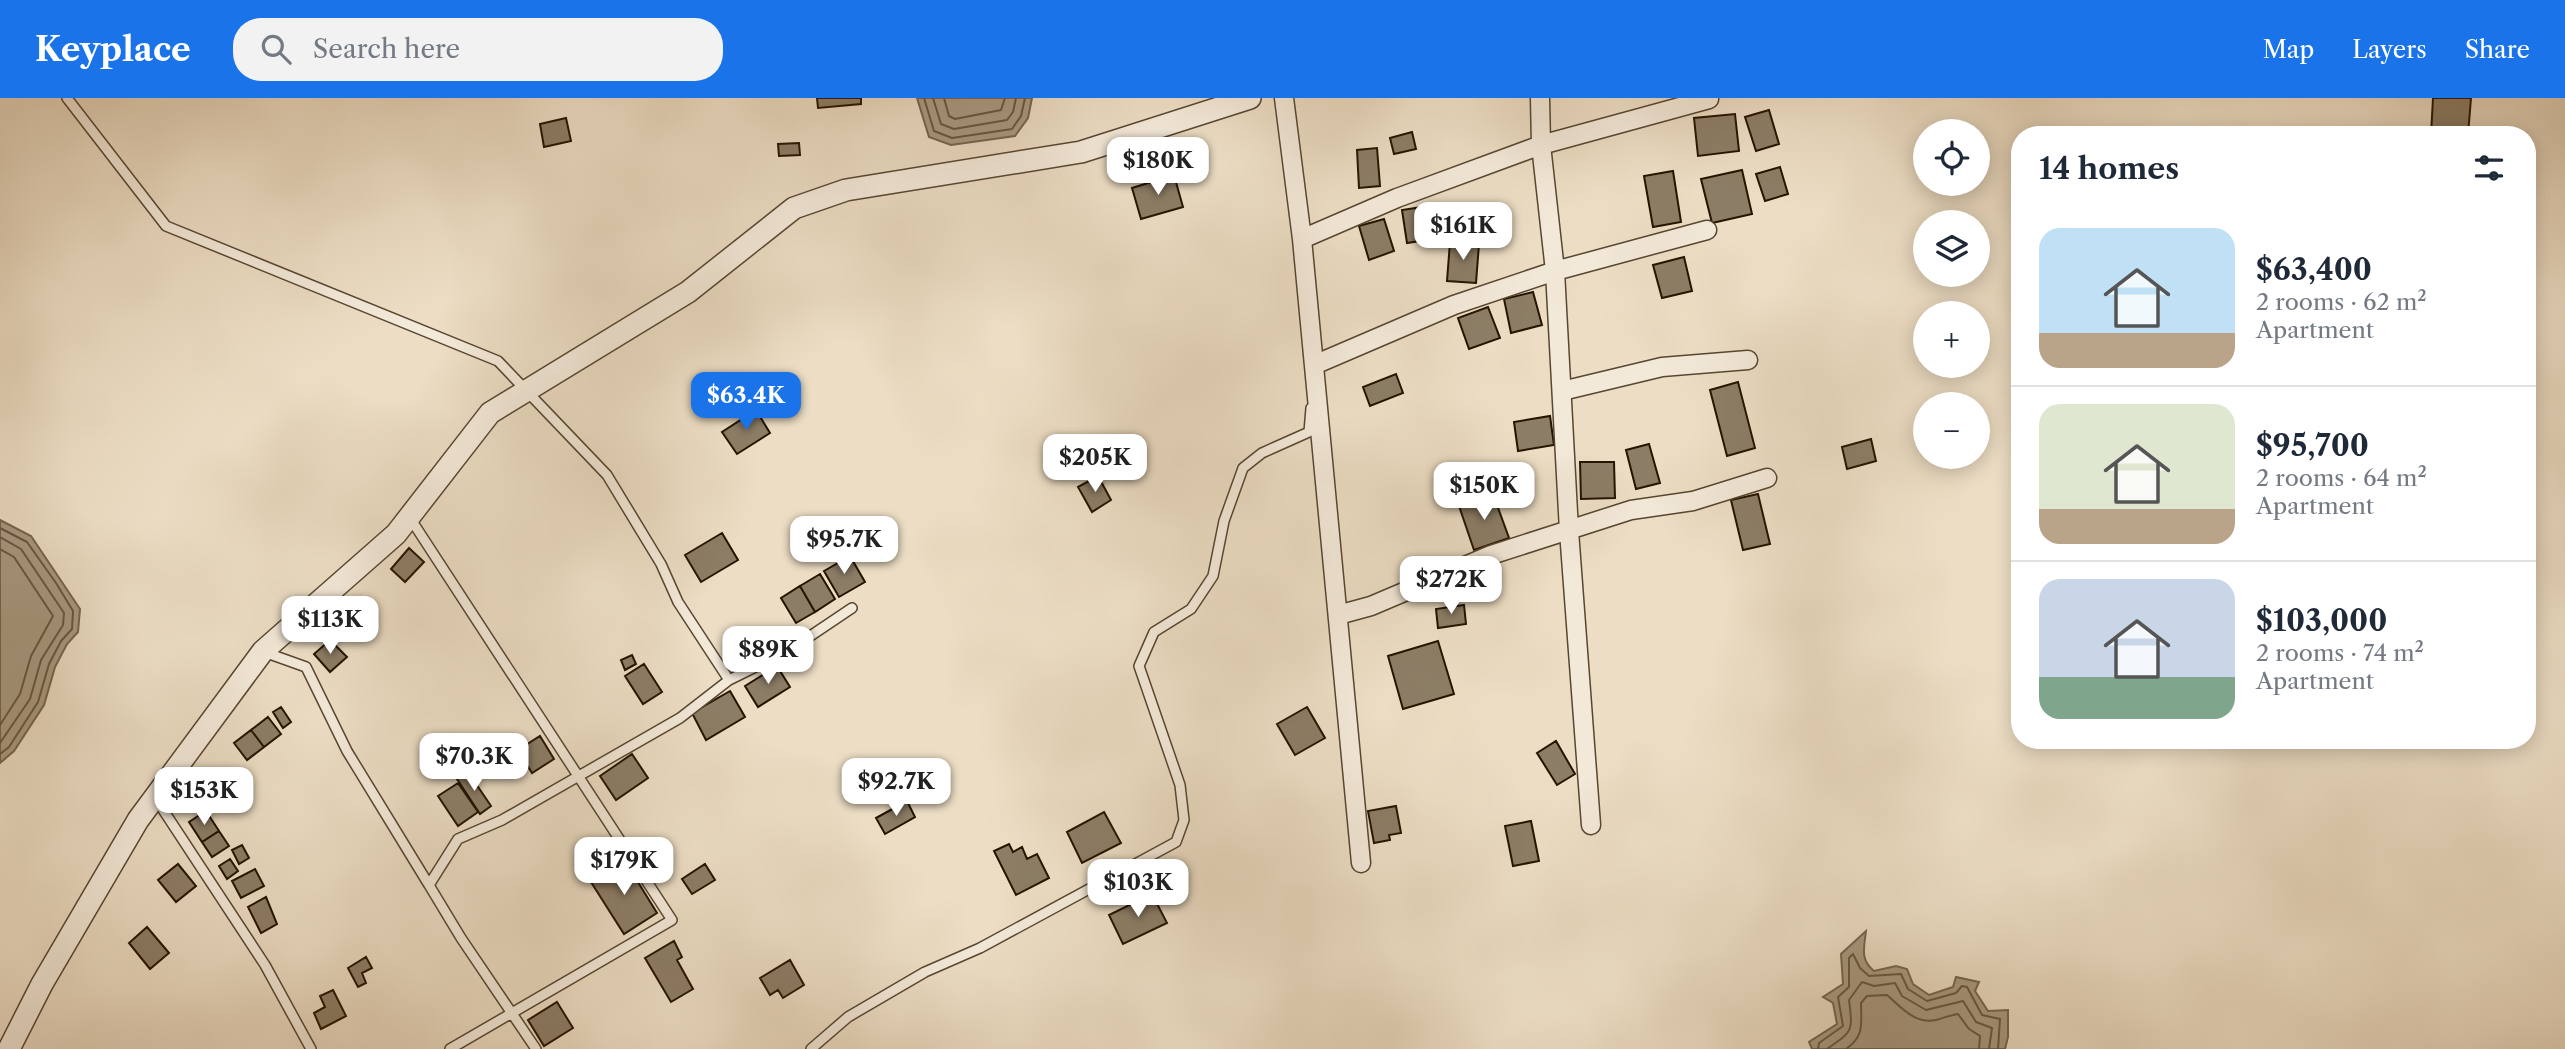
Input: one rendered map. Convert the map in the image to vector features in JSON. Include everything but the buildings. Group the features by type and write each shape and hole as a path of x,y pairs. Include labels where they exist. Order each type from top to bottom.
{"street":[{"path":"9,1049 42,985 138,820 263,651 396,534 491,413 688,292 794,208 846,190 1081,152 1250,98"},
{"path":"1284,98 1302,239 1361,863"},
{"path":"1540,98 1541,145 1555,271 1569,531 1591,825"},
{"path":"1302,239 1397,198 1541,145 1709,99"},
{"path":"1314,365 1454,305 1555,271 1707,230"},
{"path":"1562,391 1662,367 1748,360"},
{"path":"1338,615 1371,606 1491,555 1631,510 1693,501 1768,478"}],"lane":[{"path":"67,98 166,226 498,361 607,475 661,564 678,602 729,680"},
{"path":"811,1049 848,1017 925,972 980,948 1176,842 1184,820 1180,785 1139,666 1154,632 1191,609 1213,576 1224,521 1243,468 1262,453 1309,432 1314,365"},
{"path":"409,517 672,920 450,1049"},
{"path":"429,885 458,839 502,820 680,718 729,680 788,651 852,608"},
{"path":"263,651 306,667 347,751 429,885 537,1049"},
{"path":"155,797 265,965 311,1049"}],"water":[{"path":"917,98 1032,98 1028,118 1015,136 951,145 929,137"},
{"path":"0,520 31,536 80,609 78,632 67,644 55,667 44,705 14,751 0,763"},
{"path":"1866,931 1865,958 1874,971 1896,966 1907,969 1913,984 1929,995 1953,987 1956,977 1979,982 1975,991 1988,1011 2008,1010 2005,1049 1812,1049 1809,1042 1837,1024 1833,1003 1823,997 1843,984 1841,954"}]}
